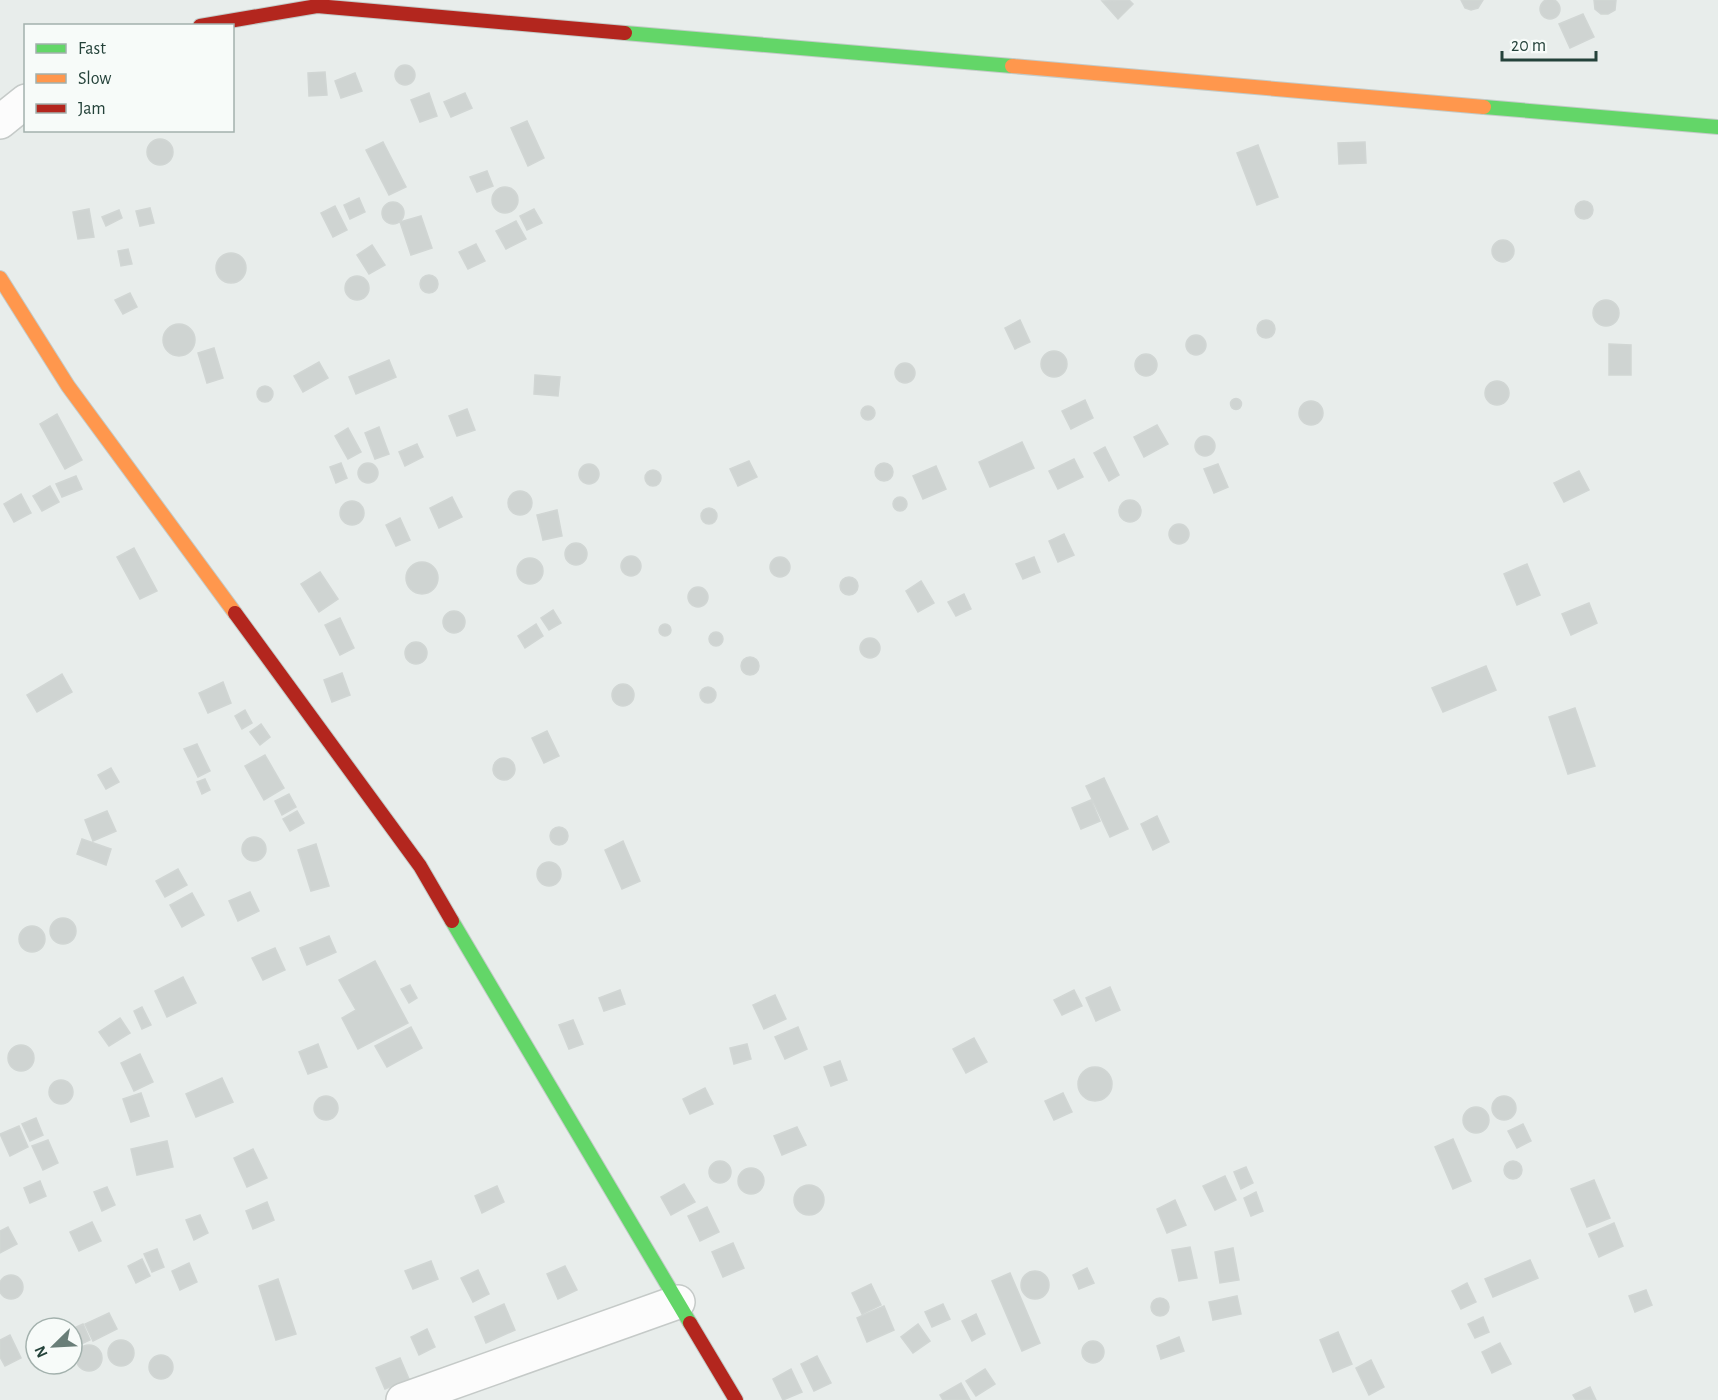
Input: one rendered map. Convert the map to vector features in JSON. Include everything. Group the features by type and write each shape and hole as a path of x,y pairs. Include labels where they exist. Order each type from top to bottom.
{"street":[{"path":"212,24 317,6 1718,127"},
{"path":"0,122 24,103"},
{"path":"0,278 68,386 420,866 736,1400"},
{"path":"403,1400 678,1302"}],"building":[{"path":"1550,-1 1557,2 1560,9 1557,16 1550,19 1543,16 1540,9 1543,2"},
{"path":"1129,0 1133,4 1118,19 1102,1"},
{"path":"1461,0 1483,0 1478,8 1471,10 1465,8"},
{"path":"1594,0 1616,0 1615,10 1608,14 1601,14 1595,9"},
{"path":"1583,14 1594,37 1570,48 1559,24"},
{"path":"405,65 412,68 415,75 412,82 405,85 398,82 395,75 398,68"},
{"path":"325,72 327,95 309,96 308,73"},
{"path":"355,73 362,91 341,98 335,81"},
{"path":"429,93 437,116 420,122 411,100"},
{"path":"465,93 472,108 451,117 444,102"},
{"path":"527,121 544,158 528,166 511,128"},
{"path":"160,139 169,143 173,152 169,161 160,165 151,161 147,152 151,143"},
{"path":"383,142 406,187 389,195 366,150"},
{"path":"1365,142 1366,163 1339,164 1338,143"},
{"path":"1258,145 1278,197 1257,205 1237,153"},
{"path":"487,171 493,186 477,192 470,177"},
{"path":"505,187 514,191 518,200 514,209 505,213 496,209 492,200 496,191"},
{"path":"359,198 365,212 350,219 344,205"},
{"path":"1580,201 1588,201 1593,206 1591,217 1580,219 1575,214 1575,206"},
{"path":"393,202 401,205 404,213 401,221 393,224 385,221 382,213 385,205"},
{"path":"335,206 347,230 333,237 321,213"},
{"path":"150,208 154,223 140,226 136,211"},
{"path":"89,209 94,237 78,239 73,212"},
{"path":"534,209 542,223 527,230 520,216"},
{"path":"119,210 122,218 106,226 102,217"},
{"path":"421,216 432,248 411,255 400,222"},
{"path":"516,221 526,239 506,249 496,231"},
{"path":"1503,240 1511,243 1514,251 1511,259 1503,262 1495,259 1492,251 1495,243"},
{"path":"476,244 485,261 468,269 459,252"},
{"path":"372,245 385,265 369,274 357,255"},
{"path":"128,249 132,264 121,266 118,251"},
{"path":"231,253 241,258 246,268 241,278 231,283 221,278 216,268 221,258"},
{"path":"425,275 433,275 438,280 436,291 425,293 420,288 420,280"},
{"path":"357,276 362,277 368,283 368,293 362,299 357,300 352,299 346,293 345,288 346,283 352,277"},
{"path":"130,293 137,307 123,314 115,300"},
{"path":"1606,300 1615,304 1619,313 1615,322 1606,326 1597,322 1593,313 1597,304"},
{"path":"1020,320 1030,342 1015,349 1005,328"},
{"path":"1262,320 1270,320 1275,325 1273,336 1262,338 1257,333 1257,325"},
{"path":"179,324 191,328 195,340 191,352 179,356 167,352 163,340 167,328"},
{"path":"1196,335 1203,338 1206,345 1203,352 1196,355 1189,352 1186,345 1189,338"},
{"path":"1609,344 1631,345 1631,375 1609,375"},
{"path":"214,348 223,378 207,383 198,353"},
{"path":"1054,351 1063,355 1067,364 1063,373 1054,377 1045,373 1041,364 1045,355"},
{"path":"1146,354 1154,357 1157,365 1154,373 1146,376 1138,373 1135,365 1138,357"},
{"path":"389,360 396,377 356,394 349,377"},
{"path":"319,362 328,378 303,392 294,376"},
{"path":"905,363 912,366 915,373 912,380 905,383 898,380 895,373 898,366"},
{"path":"535,375 560,377 558,396 534,394"},
{"path":"1497,381 1502,382 1508,388 1508,398 1502,404 1497,405 1492,404 1486,398 1485,393 1486,388 1492,382"},
{"path":"262,386 268,386 273,394 271,400 262,402 257,397 257,391"},
{"path":"1236,398 1242,404 1236,410 1230,404"},
{"path":"1085,400 1093,418 1071,429 1062,411"},
{"path":"1311,401 1319,405 1323,413 1319,421 1311,425 1303,421 1299,413 1303,405"},
{"path":"868,406 873,408 875,413 873,418 868,420 863,418 861,413 863,408"},
{"path":"467,409 475,430 457,436 449,416"},
{"path":"57,414 82,460 65,469 40,424"},
{"path":"1157,425 1168,444 1144,457 1134,437"},
{"path":"379,427 389,454 375,459 365,433"},
{"path":"348,428 361,452 348,459 335,436"},
{"path":"1201,436 1209,436 1215,442 1215,450 1209,456 1201,456 1195,450 1195,442"},
{"path":"1022,442 1034,468 990,487 979,462"},
{"path":"417,444 423,457 405,466 399,452"},
{"path":"1105,447 1119,475 1109,481 1094,453"},
{"path":"1074,459 1083,477 1058,489 1049,471"},
{"path":"749,461 757,477 738,486 730,469"},
{"path":"341,463 347,478 336,483 330,467"},
{"path":"368,463 375,466 378,473 375,480 368,483 361,480 358,473 361,466"},
{"path":"880,463 888,463 893,468 891,479 880,481 875,476 875,468"},
{"path":"589,464 596,467 599,474 596,481 589,484 582,481 579,474 582,467"},
{"path":"1218,464 1228,487 1214,493 1204,469"},
{"path":"936,466 946,489 923,499 913,476"},
{"path":"653,470 659,472 661,478 659,484 653,486 647,484 645,478 647,472"},
{"path":"1579,471 1589,490 1564,502 1554,483"},
{"path":"76,476 82,489 62,497 56,484"},
{"path":"50,486 59,502 42,511 33,496"},
{"path":"520,491 528,495 532,503 528,511 520,515 512,511 508,503 512,495"},
{"path":"21,494 31,513 14,522 4,504"},
{"path":"452,497 462,517 439,528 430,508"},
{"path":"900,497 905,499 907,504 905,509 900,511 895,509 893,504 895,499"},
{"path":"1130,500 1138,503 1141,511 1138,519 1130,522 1122,519 1119,511 1122,503"},
{"path":"352,501 360,505 364,513 360,521 352,525 344,521 340,513 344,505"},
{"path":"706,508 712,508 717,516 715,522 706,524 701,519 701,513"},
{"path":"557,510 562,536 543,540 537,515"},
{"path":"400,518 410,540 396,546 386,525"},
{"path":"1175,524 1183,524 1189,530 1189,538 1183,544 1175,544 1169,538 1169,530"},
{"path":"1064,534 1074,555 1058,562 1049,541"},
{"path":"576,543 584,546 587,554 584,562 576,565 568,562 565,554 568,546"},
{"path":"134,548 157,591 140,599 117,557"},
{"path":"631,556 638,559 641,566 638,573 631,576 624,573 621,566 624,559"},
{"path":"780,557 787,560 790,567 787,574 780,577 773,574 770,567 773,560"},
{"path":"1034,557 1040,572 1023,579 1016,564"},
{"path":"530,558 539,562 543,571 539,580 530,584 521,580 517,571 521,562"},
{"path":"422,562 433,567 438,578 433,589 422,594 411,589 406,578 411,567"},
{"path":"1527,564 1540,595 1517,605 1504,574"},
{"path":"320,572 338,599 319,612 301,584"},
{"path":"849,577 855,580 858,586 855,592 849,595 843,592 840,586 843,580"},
{"path":"921,581 934,603 918,612 906,591"},
{"path":"698,587 705,590 708,597 705,604 698,607 691,604 688,597 691,590"},
{"path":"964,594 971,609 956,616 948,602"},
{"path":"1589,603 1597,623 1571,635 1562,614"},
{"path":"553,610 561,623 549,630 541,618"},
{"path":"454,611 462,614 465,622 462,630 454,633 446,630 443,622 446,614"},
{"path":"340,618 354,648 340,655 325,625"},
{"path":"536,624 543,636 525,648 518,636"},
{"path":"667,624 671,630 667,636 663,636 659,628"},
{"path":"713,632 719,632 723,639 719,646 713,646 709,642 709,636"},
{"path":"866,638 874,638 880,644 880,652 874,658 866,658 860,652 860,644"},
{"path":"416,642 426,649 427,653 420,663 416,664 406,657 405,653 412,643"},
{"path":"750,657 756,660 759,666 756,672 750,675 744,672 741,666 744,660"},
{"path":"1486,666 1496,690 1443,712 1432,688"},
{"path":"342,673 350,695 332,702 324,680"},
{"path":"62,674 72,692 37,712 27,695"},
{"path":"223,682 231,703 208,713 199,693"},
{"path":"623,684 633,691 634,695 627,705 623,706 613,699 612,695 619,685"},
{"path":"708,687 714,689 716,695 714,701 708,703 702,701 700,695 702,689"},
{"path":"1575,708 1595,766 1568,774 1549,717"},
{"path":"245,710 252,723 242,729 235,716"},
{"path":"261,724 270,737 260,745 250,732"},
{"path":"547,731 559,756 544,763 532,738"},
{"path":"197,744 210,771 198,777 184,749"},
{"path":"265,755 284,788 264,800 245,766"},
{"path":"504,758 512,761 515,769 512,777 504,780 496,777 493,769 496,761"},
{"path":"111,768 119,782 106,789 98,775"},
{"path":"1104,778 1128,829 1110,837 1086,786"},
{"path":"205,779 210,790 202,794 197,782"},
{"path":"289,794 296,807 282,815 275,801"},
{"path":"1091,800 1100,821 1081,829 1072,808"},
{"path":"107,811 116,831 93,841 85,820"},
{"path":"297,811 304,823 290,831 283,819"},
{"path":"1157,816 1169,842 1153,850 1141,824"},
{"path":"559,827 565,830 568,836 565,842 559,845 553,842 550,836 553,830"},
{"path":"254,837 263,840 266,849 263,858 254,861 245,858 242,849 245,840"},
{"path":"82,839 111,849 106,865 77,854"},
{"path":"623,841 640,881 622,889 605,850"},
{"path":"316,844 329,886 311,891 298,850"},
{"path":"549,862 557,866 561,874 557,882 549,886 541,882 537,874 541,866"},
{"path":"178,869 187,885 165,897 156,881"},
{"path":"250,892 259,911 238,921 229,901"},
{"path":"192,893 204,915 182,927 170,905"},
{"path":"63,918 72,922 76,931 72,940 63,944 54,940 50,931 54,922"},
{"path":"32,926 41,930 45,939 41,948 32,952 23,948 19,939 23,930"},
{"path":"329,936 336,952 307,965 300,948"},
{"path":"275,948 285,970 263,980 252,958"},
{"path":"375,961 408,1023 358,1049 342,1018 356,1010 339,980"},
{"path":"183,977 196,1003 167,1017 155,991"},
{"path":"410,985 417,998 409,1003 401,989"},
{"path":"1110,987 1120,1010 1096,1021 1086,998"},
{"path":"620,990 625,1004 604,1011 599,998"},
{"path":"1074,990 1082,1006 1062,1015 1054,1000"},
{"path":"775,995 786,1019 764,1029 753,1005"},
{"path":"142,1007 151,1025 142,1029 134,1011"},
{"path":"120,1018 130,1033 109,1046 99,1032"},
{"path":"573,1020 583,1044 569,1049 559,1025"},
{"path":"411,1027 422,1048 387,1067 375,1046"},
{"path":"798,1027 807,1049 785,1059 775,1037"},
{"path":"974,1038 987,1062 966,1073 953,1049"},
{"path":"318,1044 327,1067 308,1074 299,1052"},
{"path":"747,1044 751,1059 734,1064 730,1048"},
{"path":"21,1045 30,1049 34,1058 30,1067 21,1071 12,1067 8,1058 12,1049"},
{"path":"140,1054 153,1082 134,1091 121,1063"},
{"path":"840,1061 847,1080 831,1086 824,1067"},
{"path":"1095,1067 1107,1072 1112,1084 1107,1096 1095,1101 1083,1096 1078,1084 1083,1072"},
{"path":"222,1078 233,1102 196,1117 186,1094"},
{"path":"61,1080 70,1083 73,1092 70,1101 61,1104 52,1101 49,1092 52,1083"},
{"path":"705,1088 713,1104 690,1114 683,1099"},
{"path":"141,1093 149,1116 131,1122 123,1099"},
{"path":"1063,1093 1072,1112 1054,1120 1045,1101"},
{"path":"326,1096 335,1099 338,1108 335,1117 326,1120 317,1117 314,1108 317,1099"},
{"path":"1504,1096 1513,1099 1516,1108 1513,1117 1504,1120 1495,1117 1492,1108 1495,1099"},
{"path":"1476,1107 1485,1111 1489,1120 1485,1129 1476,1133 1467,1129 1463,1120 1467,1111"},
{"path":"36,1118 43,1135 30,1141 22,1124"},
{"path":"1523,1124 1531,1141 1517,1148 1508,1131"},
{"path":"19,1126 28,1147 10,1156 0,1134"},
{"path":"797,1127 806,1145 782,1155 774,1136"},
{"path":"1453,1139 1471,1181 1453,1189 1435,1147"},
{"path":"48,1140 58,1163 43,1170 32,1146"},
{"path":"167,1141 173,1167 137,1175 131,1149"},
{"path":"253,1149 267,1178 247,1187 234,1158"},
{"path":"716,1161 724,1161 731,1168 731,1176 724,1183 716,1183 709,1176 709,1168"},
{"path":"1513,1161 1519,1164 1522,1170 1519,1176 1513,1179 1507,1176 1504,1170 1507,1164"},
{"path":"1246,1167 1253,1183 1241,1189 1234,1172"},
{"path":"751,1168 760,1172 764,1181 760,1190 751,1194 742,1190 738,1181 742,1172"},
{"path":"1225,1176 1236,1200 1215,1210 1203,1186"},
{"path":"1594,1180 1610,1218 1587,1227 1571,1189"},
{"path":"40,1181 46,1196 30,1203 24,1188"},
{"path":"684,1184 695,1202 671,1215 661,1197"},
{"path":"809,1185 820,1189 824,1200 820,1211 809,1215 798,1211 794,1200 798,1189"},
{"path":"497,1186 504,1202 482,1213 475,1196"},
{"path":"107,1187 115,1205 102,1211 94,1192"},
{"path":"1256,1192 1263,1211 1251,1216 1244,1198"},
{"path":"1175,1200 1186,1225 1167,1233 1157,1209"},
{"path":"267,1202 274,1220 253,1229 246,1211"},
{"path":"707,1207 719,1232 700,1241 688,1216"},
{"path":"200,1215 208,1233 194,1240 186,1220"},
{"path":"92,1222 101,1241 79,1251 70,1232"},
{"path":"1614,1223 1623,1246 1599,1257 1589,1234"},
{"path":"8,1227 17,1244 0,1253 0,1231"},
{"path":"733,1243 744,1268 723,1277 712,1252"},
{"path":"1190,1247 1197,1278 1179,1281 1172,1250"},
{"path":"1233,1248 1239,1280 1220,1283 1215,1252"},
{"path":"157,1249 164,1267 152,1272 144,1254"},
{"path":"142,1259 150,1276 136,1283 128,1266"},
{"path":"1530,1260 1538,1278 1493,1297 1485,1279"},
{"path":"431,1261 438,1279 413,1289 405,1271"},
{"path":"189,1263 197,1282 180,1290 172,1271"},
{"path":"565,1266 577,1290 558,1299 547,1274"},
{"path":"1087,1268 1094,1283 1079,1289 1073,1275"},
{"path":"478,1270 489,1294 473,1302 461,1278"},
{"path":"1035,1271 1045,1275 1049,1285 1045,1295 1035,1299 1025,1295 1021,1285 1025,1275"},
{"path":"1010,1273 1040,1343 1022,1351 992,1281"},
{"path":"11,1275 20,1278 23,1287 20,1296 11,1299 2,1296 -1,1287 2,1278"},
{"path":"278,1279 296,1334 276,1340 259,1286"},
{"path":"1467,1283 1476,1302 1461,1309 1452,1291"},
{"path":"871,1284 881,1305 862,1314 852,1293"},
{"path":"1646,1290 1652,1305 1635,1312 1629,1296"},
{"path":"1237,1296 1241,1314 1213,1320 1209,1302"},
{"path":"1160,1298 1166,1301 1169,1307 1166,1313 1160,1316 1154,1313 1151,1307 1154,1301"},
{"path":"504,1304 515,1330 486,1343 475,1317"},
{"path":"943,1304 950,1319 932,1327 925,1312"},
{"path":"884,1306 894,1330 867,1342 857,1318"},
{"path":"109,1313 117,1329 93,1341 85,1324"},
{"path":"976,1314 985,1334 972,1341 962,1321"},
{"path":"1483,1317 1489,1332 1475,1338 1468,1324"},
{"path":"918,1324 930,1341 913,1353 901,1337"},
{"path":"84,1326 90,1340 84,1343"},
{"path":"427,1329 435,1347 419,1355 411,1337"},
{"path":"1338,1332 1352,1364 1333,1372 1320,1340"},
{"path":"10,1335 21,1358 5,1366 0,1357 0,1340"},
{"path":"1179,1337 1184,1351 1161,1359 1157,1346"},
{"path":"121,1340 130,1344 134,1353 130,1362 121,1366 112,1362 108,1353 112,1344"},
{"path":"1089,1341 1097,1341 1104,1348 1104,1356 1097,1363 1089,1363 1082,1356 1082,1348"},
{"path":"1500,1343 1511,1364 1492,1373 1482,1352"},
{"path":"84,1346 94,1346 101,1353 101,1363 98,1367 94,1370 84,1370"},
{"path":"161,1355 170,1358 173,1367 170,1376 161,1379 152,1376 149,1367 152,1358"},
{"path":"817,1356 831,1383 814,1391 801,1364"},
{"path":"400,1358 409,1379 385,1389 376,1368"},
{"path":"1371,1360 1384,1387 1369,1395 1356,1368"},
{"path":"791,1369 802,1392 783,1400 773,1379"},
{"path":"985,1369 995,1384 976,1396 966,1381"},
{"path":"961,1383 970,1400 943,1400 940,1395"},
{"path":"1590,1387 1596,1400 1576,1400 1573,1395"}],"traffic: fast":[{"path":"625,33 1012,66"},
{"path":"1484,107 1718,127"},
{"path":"452,921 690,1323"}],"traffic: slow":[{"path":"1012,66 1484,107"},
{"path":"0,278 68,386 235,613"}],"traffic: jam":[{"path":"212,24 317,6 625,33"},
{"path":"235,613 420,866 452,921"},
{"path":"690,1323 736,1400"}]}
